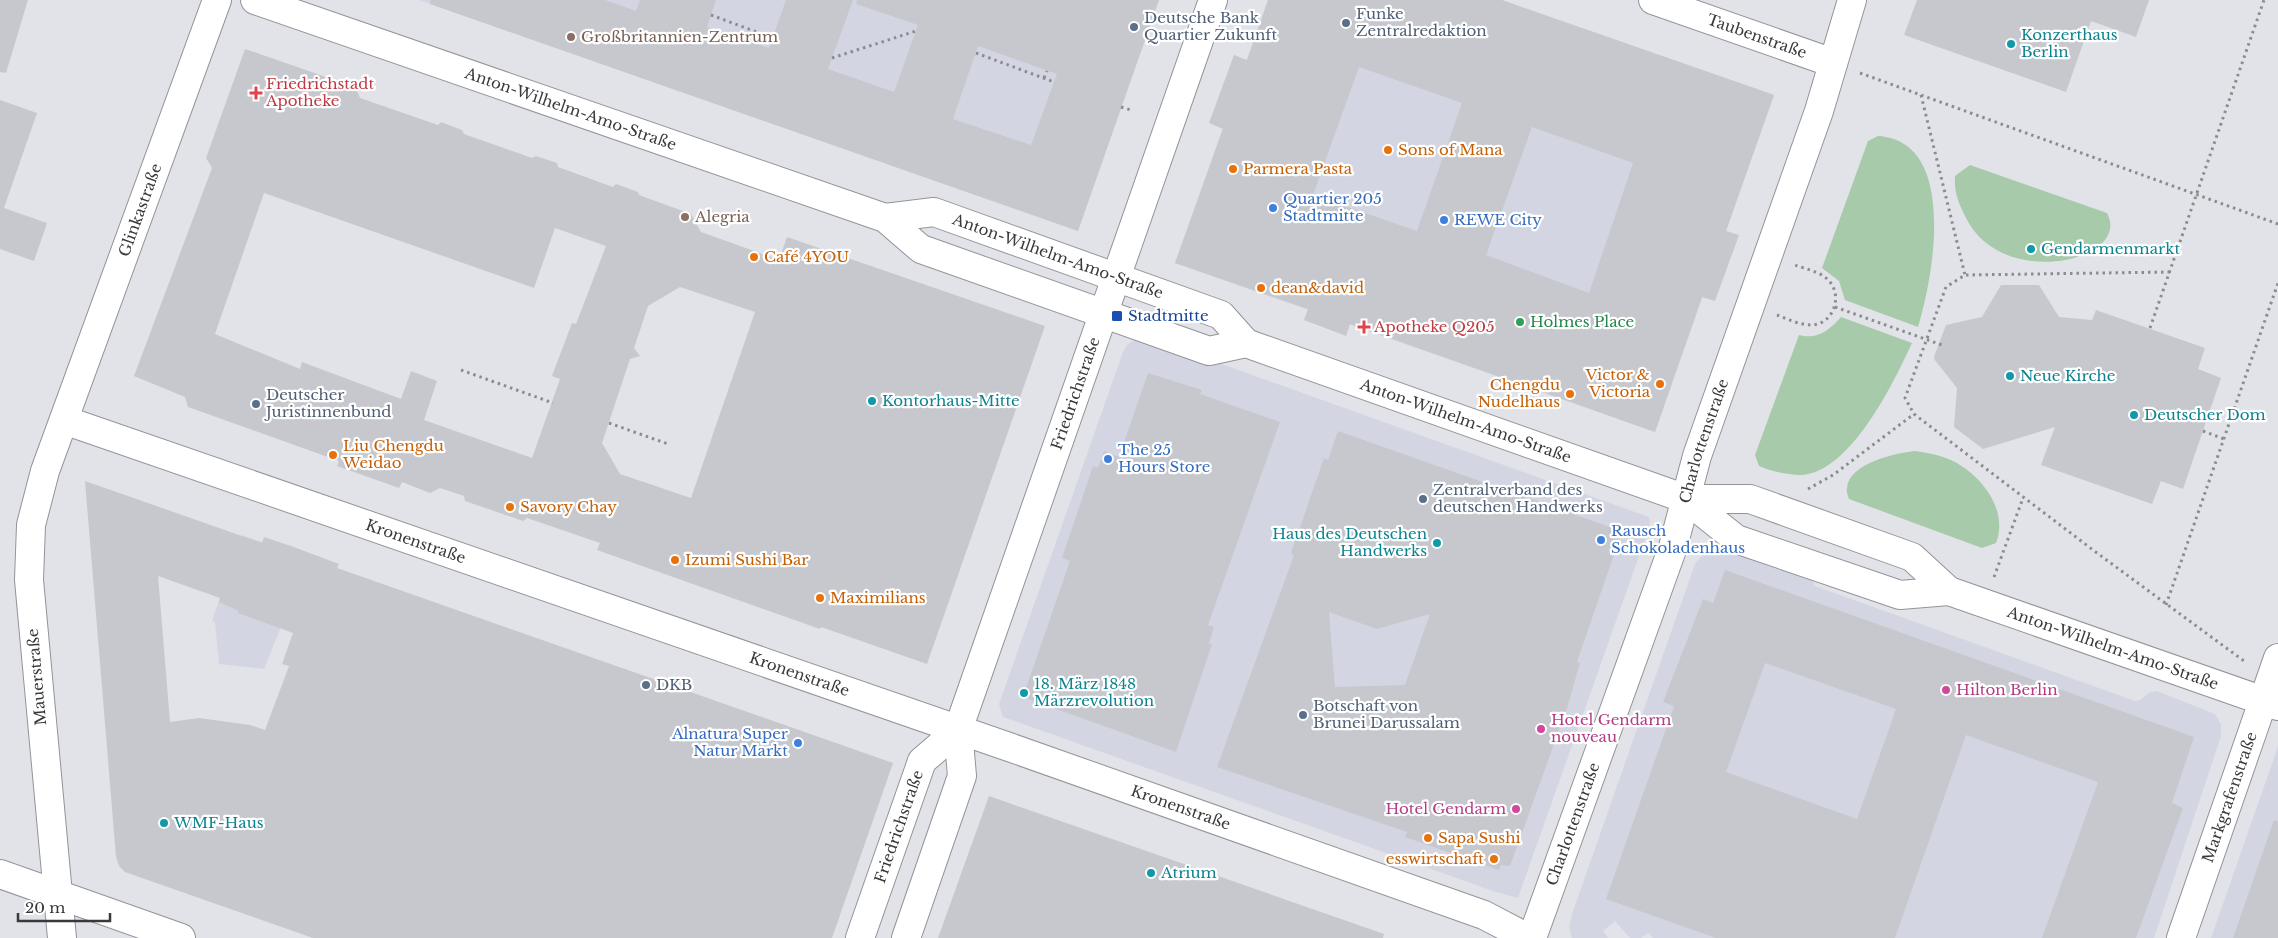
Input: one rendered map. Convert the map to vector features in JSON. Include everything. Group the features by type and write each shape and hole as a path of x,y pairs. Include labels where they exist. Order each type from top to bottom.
{"street":[{"name":"Glinkastraße","path":"64,420 217,0"},
{"name":"Anton-Wilhelm-Amo-Straße","path":"255,0 885,218 921,249 1209,351 1246,343"},
{"name":"Friedrichstraße","path":"906,938 962,776 958,730 1213,0"},
{"name":"Taubenstraße","path":"1653,0 1833,63"},
{"name":"Charlottenstraße","path":"1530,938 1673,547 1697,456 1816,120 1852,0"},
{"name":"Anton-Wilhelm-Amo-Straße","path":"885,218 934,212 1221,315 1246,343 1686,499 1736,538 1900,595 1949,591 2270,704"},
{"name":"Kronenstraße","path":"64,420 958,730 1484,915 1530,938"},
{"name":"Mauerstraße","path":"62,938 28,568 34,509 64,420"},
{"name":"Anton-Wilhelm-Amo-Straße","path":"1686,499 1750,498 1912,557 1949,591"},
{"name":"Markgrafenstraße","path":"2181,938 2270,704 2278,658"},
{"name":"Friedrichstraße","path":"860,938 922,761 958,730"},
{"path":"0,874 181,938"}],"path":[{"path":"2150,328 2264,0"},
{"path":"711,15 773,38"},
{"path":"832,58 916,31"},
{"path":"976,53 1054,82"},
{"path":"1833,63 2278,224"},
{"path":"1044,78 1047,70"},
{"path":"1921,95 1965,275"},
{"path":"1122,106 1131,110"},
{"path":"1777,315 1812,325 1824,321 1835,307 1836,297 1829,281 1820,274 1794,264"},
{"path":"2170,272 1965,275 1946,287 1905,398 1914,414 2166,605 2245,661"},
{"path":"2166,605 2278,283"},
{"path":"1835,307 1942,345"},
{"path":"461,370 553,403"},
{"path":"1800,493 1833,475 1914,414"},
{"path":"610,423 668,444"},
{"path":"2203,430 2224,439"},
{"path":"1985,603 2023,498"}],"shaded area":[{"path":"419,0 1159,0 1078,231"},
{"name":"Quartier 205 Stadtmitte","path":"1268,0 1502,0 1774,95 1655,432 1175,263"},
{"path":"1136,339 1183,350 1649,517 1650,523 1644,542 1518,898 1493,891 1003,717 999,704 1123,352 1127,345"},
{"path":"241,535 263,542 281,627 264,669 219,664 215,622 212,621"},
{"path":"1717,547 1727,548 1810,577 1815,586 2135,701 2140,700 2150,692 2157,691 2215,714 2221,724 2221,736 2154,938 1653,938 1648,933 1641,938 1630,938 1615,921 1603,931 1608,938 1572,938 1569,927 1573,911 1695,564 1703,554"},
{"path":"2278,746 2278,938 2211,938 2273,761"}],"green space":[{"path":"1878,136 1904,144 1921,161 1930,186 1934,215 1933,246 1924,305 1918,327 1845,300 1839,281 1822,268 1868,141"},
{"path":"1970,165 2107,213 2110,230 2101,244 2083,255 2059,261 2032,261 2006,254 1982,240 1960,206 1956,192 1955,176"},
{"path":"1841,317 1912,343 1882,402 1853,443 1836,459 1818,471 1800,475 1769,470 1759,466 1755,455 1799,335 1812,336 1823,333"},
{"path":"1915,451 1930,453 1953,461 1963,467 1982,484 1990,495 1999,518 1999,531 1996,543 1982,548 1849,499 1847,488 1850,479 1864,466 1886,457"}],"building":[{"path":"0,0 28,0 6,73 0,72"},
{"path":"431,0 605,0 636,11 640,0 716,0 707,27 769,48 786,0 853,0 828,69 894,92 918,25 856,4 857,0 1159,0 1078,231 430,4","holes":["978,46 1057,74 1031,145 953,119"]},
{"name":"Quartier 205 Stadtmitte","path":"1268,0 1502,0 1774,95 1726,231 1739,235 1715,301 1702,297 1655,432 1350,324 1346,336 1304,320 1308,309 1175,263 1223,129 1209,123 1234,55 1247,60","holes":["1359,67 1462,103 1417,231 1313,195","1532,127 1633,163 1589,293 1486,255"]},
{"name":"Konzerthaus Berlin","path":"1917,0 2149,0 2136,37 2091,21 2066,92 1904,35"},
{"path":"245,49 355,87 360,98 438,125 441,122 462,130 464,134 532,158 536,156 557,163 558,167 613,187 616,184 638,192 639,195 691,214 701,232 779,260 787,237 1045,326 927,664 821,627 820,629 597,550 600,543 527,518 523,521 465,501 464,496 440,488 430,493 402,482 399,488 337,466 339,461 188,407 185,397 134,376 212,168 206,158","holes":["264,193 534,288 555,228 606,246 576,324 572,323 552,376 560,379 532,458 424,420 437,381 411,371 401,399 302,362 300,369 215,334","680,287 755,312 691,498 620,474 602,443 630,359 640,356 634,348 648,306"]},
{"path":"0,100 37,113 4,208 47,223 34,261 0,249"},
{"path":"2001,285 2039,285 2059,317 2092,320 2096,310 2205,348 2198,369 2221,378 2183,489 2161,481 2152,504 2041,465 2055,427 1983,449 1954,427 1957,388 1934,359 1935,354 1946,325 1982,317"},
{"path":"1148,373 1202,390 1200,394 1280,422 1208,625 1214,627 1209,644 1212,644 1176,752 1023,697 1070,561 1062,558 1093,466 1098,468 1104,451 1119,457"},
{"path":"1338,431 1613,528 1619,540 1577,662 1580,663 1567,708 1510,866 1501,865 1499,870 1405,837 1407,832 1217,767 1294,555 1291,553 1324,458 1328,460","holes":["1329,612 1377,629 1430,614 1405,685 1335,687"]},
{"path":"85,481 262,543 264,537 291,546 339,564 337,568 893,763 832,938 313,938 125,872 119,866 116,857","holes":["158,576 220,598 219,602 239,611 238,613 293,633 282,664 289,666 265,730 250,725 199,718 170,722"]},
{"path":"1725,570 2194,737 2172,803 2183,808 2136,938 2042,938 2098,782 1966,735 1895,938 1716,938 1606,899 1674,706 1663,702 1703,599 1713,603","holes":["1765,663 1896,709 1857,819 1726,772"]},
{"path":"989,796 1384,934 1383,938 938,938"},
{"path":"2274,820 2278,821 2278,938 2233,938"}],"place":[{"name":"Funke Zentralredaktion","path":"1346,23"},
{"name":"Deutsche Bank Quartier Zukunft","path":"1134,27"},
{"name":"Großbritannien-Zentrum","path":"571,37"},
{"name":"Konzerthaus Berlin","path":"2011,44"},
{"name":"Friedrichstadt Apotheke","path":"256,93"},
{"name":"Sons of Mana","path":"1388,150"},
{"name":"Parmera Pasta","path":"1233,169"},
{"name":"Quartier 205 Stadtmitte","path":"1273,208"},
{"name":"Alegria","path":"685,217"},
{"name":"REWE City","path":"1444,220"},
{"name":"Gendarmenmarkt","path":"2031,249"},
{"name":"Café 4YOU","path":"754,257"},
{"name":"dean&david","path":"1261,288"},
{"name":"Stadtmitte","path":"1117,316"},
{"name":"Holmes Place","path":"1520,322"},
{"name":"Apotheke Q205","path":"1364,327"},
{"name":"Neue Kirche","path":"2010,376"},
{"name":"Victor & Victoria","path":"1660,384"},
{"name":"Chengdu Nudelhaus","path":"1570,394"},
{"name":"Kontorhaus-Mitte","path":"872,401"},
{"name":"Deutscher Juristinnenbund","path":"256,404"},
{"name":"Deutscher Dom","path":"2134,415"},
{"name":"Liu Chengdu Weidao","path":"333,455"},
{"name":"The 25 Hours Store","path":"1108,459"},
{"name":"Zentralverband des deutschen Handwerks","path":"1423,499"},
{"name":"Savory Chay","path":"510,507"},
{"name":"Rausch Schokoladenhaus","path":"1601,540"},
{"name":"Haus des Deutschen Handwerks","path":"1437,543"},
{"name":"Izumi Sushi Bar","path":"675,560"},
{"name":"Maximilians","path":"820,598"},
{"name":"DKB","path":"646,685"},
{"name":"Hilton Berlin","path":"1946,690"},
{"name":"18. März 1848 Märzrevolution","path":"1024,693"},
{"name":"Botschaft von Brunei Darussalam","path":"1303,715"},
{"name":"Hotel Gendarm nouveau","path":"1541,729"},
{"name":"Alnatura Super Natur Markt","path":"798,743"},
{"name":"Hotel Gendarm","path":"1516,809"},
{"name":"WMF-Haus","path":"164,823"},
{"name":"Sapa Sushi","path":"1428,838"},
{"name":"esswirtschaft","path":"1494,859"},
{"name":"Atrium","path":"1151,873"}]}
